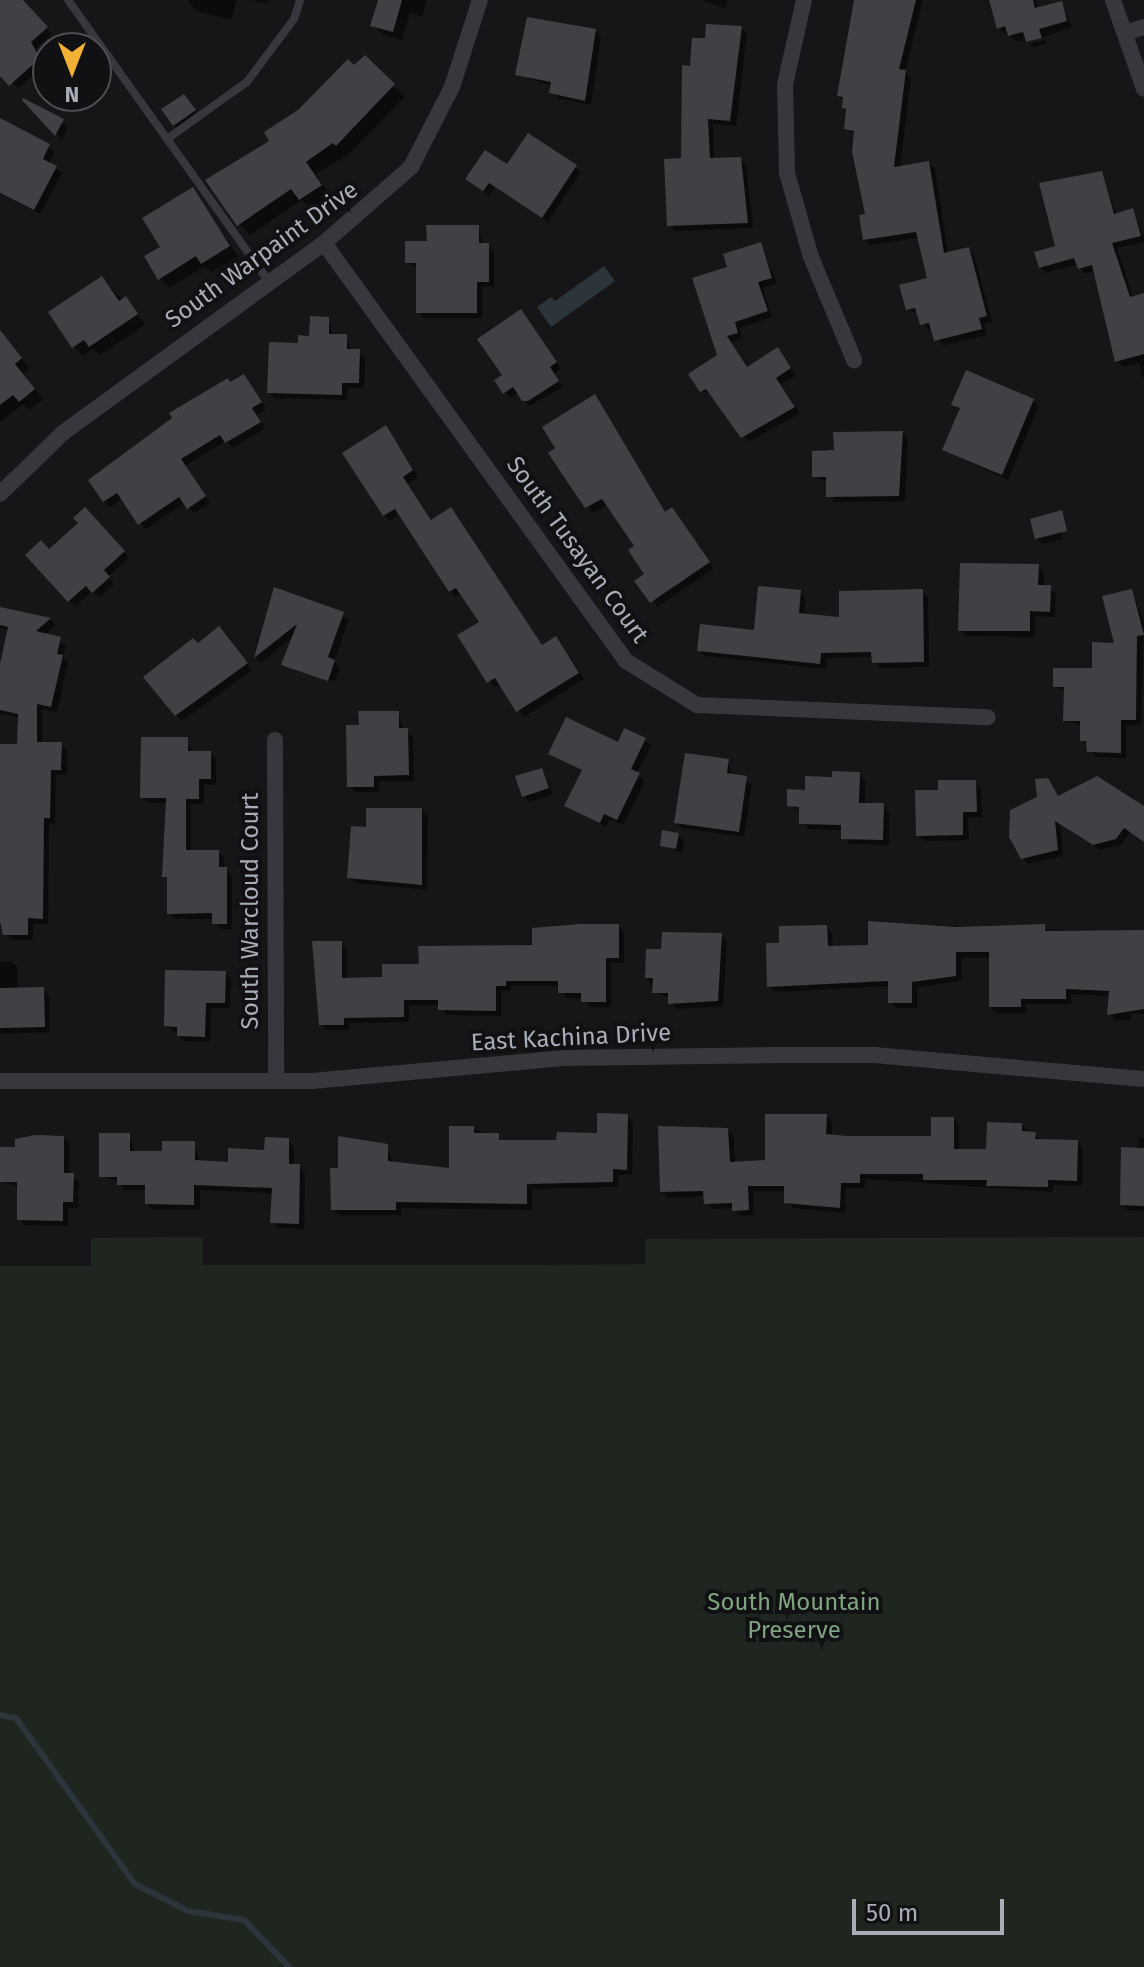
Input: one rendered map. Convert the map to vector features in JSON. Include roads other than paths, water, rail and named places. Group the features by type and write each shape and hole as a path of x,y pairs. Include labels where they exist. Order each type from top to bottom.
{"street":[{"name":"South Warpaint Drive","path":"0,494 64,432 324,243 411,167 452,87 480,0"},
{"path":"804,0 785,84 787,173 811,257 854,360"},
{"path":"1113,0 1144,89"},
{"path":"1125,33 1144,27"},
{"name":"South Tusayan Court","path":"324,243 626,661 697,705 988,717"},
{"name":"South Warcloud Court","path":"275,740 276,1081"},
{"name":"East Kachina Drive","path":"0,1081 357,1080 564,1058 781,1055 874,1055 1144,1079"}],"lane":[{"path":"68,0 269,282"},
{"path":"167,139 247,82 294,19 300,0"}],"waterway":[{"path":"0,1715 16,1718 135,1884 188,1911 244,1920 289,1967"}],"park label":[{"name":"South Mountain Preserve","path":"794,1617"}]}
